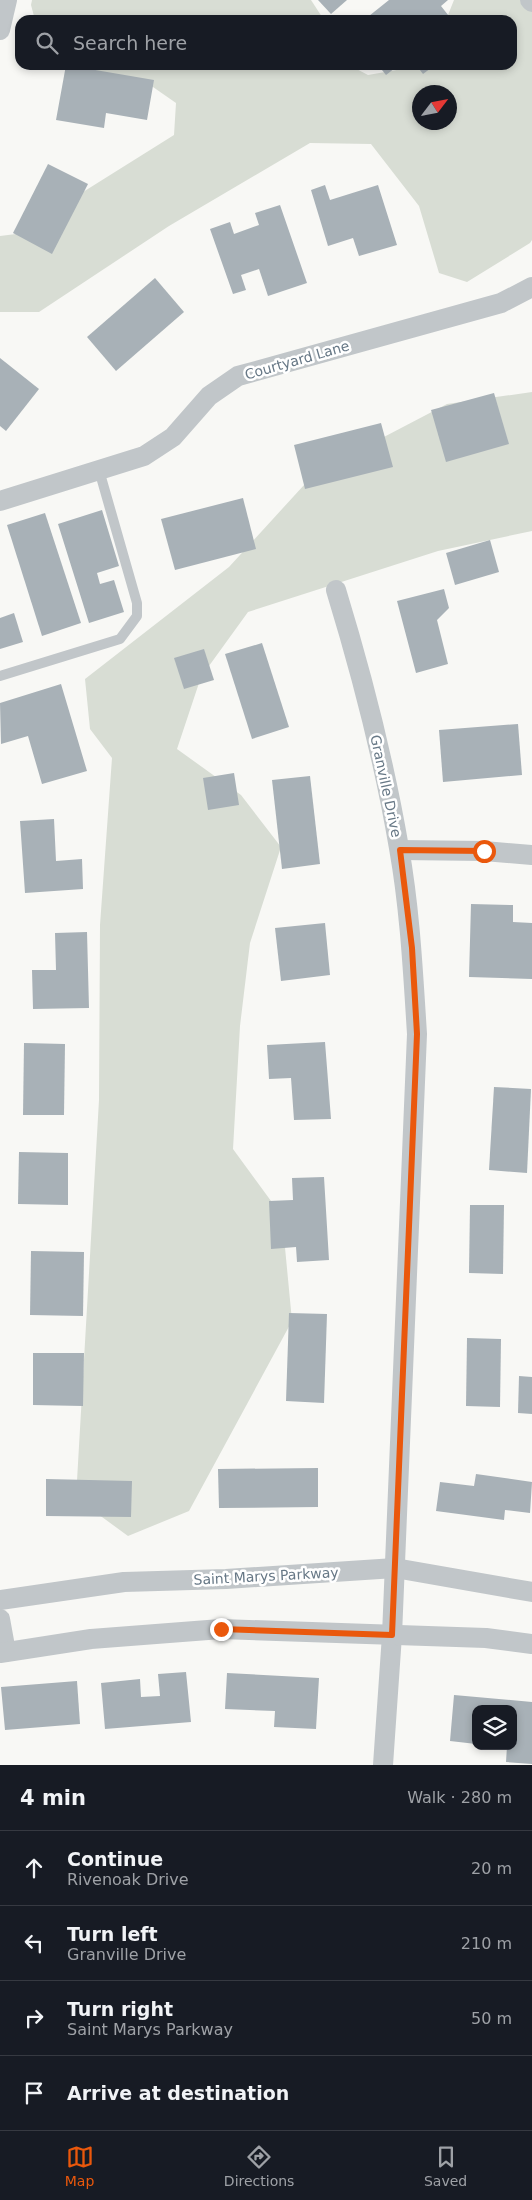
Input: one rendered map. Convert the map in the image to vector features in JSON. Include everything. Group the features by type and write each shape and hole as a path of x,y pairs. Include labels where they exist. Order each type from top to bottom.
{"street":[{"path":"0,30 7,0"},
{"name":"Courtyard Lane","path":"0,501 144,456 159,448 185,426 209,396 238,376 501,303 532,286"},
{"name":"Granville Drive","path":"336,590 366,694 384,767 400,850 412,948 417,1034 392,1635 383,1765"},
{"path":"400,850 484,851 532,855"},
{"name":"Saint Marys Parkway","path":"0,1600 124,1582 226,1579 395,1568 532,1592"},
{"path":"0,1619 3,1653 91,1639 221,1629 486,1638 532,1644"}],"lane":[{"path":"0,676 120,638 137,616 137,602 99,470"}],"shaded area":[{"path":"32,0 311,0 321,15 34,15 31,5"},
{"path":"454,0 532,0 532,240 530,243 467,282 439,273 419,206 371,144 310,143 169,226 39,312 0,312 0,236 16,234 174,135 176,103 153,87 86,70 358,70 368,75 396,70 517,70 517,15 448,15"},
{"path":"532,392 532,531 438,551 248,612 201,677 177,749 241,795 281,847 250,943 240,1026 233,1149 282,1216 292,1321 189,1511 128,1536 76,1498 99,1100 100,925 112,758 90,729 85,679 229,567 315,473 447,404"}],"building":[{"path":"318,0 347,0 331,14"},
{"path":"389,0 448,0 441,6 448,15 370,15"},
{"path":"65,70 95,70 154,80 147,120 106,113 104,128 56,120"},
{"path":"382,70 392,70 386,75"},
{"path":"420,70 428,70 423,74"},
{"path":"48,164 88,184 52,254 13,233"},
{"path":"325,185 330,200 378,185 397,245 359,256 353,238 328,246 311,190"},
{"path":"280,205 307,283 268,296 259,269 241,275 246,290 233,294 210,229 230,222 234,234 259,225 255,213"},
{"path":"155,278 184,312 116,371 87,337"},
{"path":"0,358 39,389 6,431 0,426"},
{"path":"494,393 509,444 446,462 431,410"},
{"path":"381,423 393,467 305,489 294,445"},
{"path":"243,498 256,549 175,570 161,519"},
{"path":"102,510 119,566 97,573 100,584 114,580 124,612 89,623 58,524"},
{"path":"45,513 81,623 42,636 7,525"},
{"path":"490,540 499,572 455,585 446,553"},
{"path":"444,589 449,608 437,620 448,664 416,673 397,601"},
{"path":"14,613 23,642 0,649 0,618"},
{"path":"262,643 289,727 252,739 225,654"},
{"path":"204,649 214,680 184,689 174,658"},
{"path":"61,684 87,771 42,784 28,736 1,744 0,703"},
{"path":"518,724 522,775 443,782 439,730"},
{"path":"234,773 239,805 208,810 203,778"},
{"path":"310,776 320,864 282,869 272,780"},
{"path":"54,819 56,861 82,859 83,889 25,893 20,821"},
{"path":"471,904 513,905 513,922 532,923 532,979 469,977"},
{"path":"325,923 330,975 281,981 275,928"},
{"path":"87,932 89,1008 33,1009 32,970 56,970 55,933"},
{"path":"325,1042 331,1119 294,1120 291,1078 269,1079 267,1045"},
{"path":"24,1043 65,1044 64,1115 23,1115"},
{"path":"494,1087 531,1089 527,1173 489,1170"},
{"path":"19,1152 68,1153 68,1205 18,1204"},
{"path":"324,1177 329,1260 297,1262 296,1247 271,1249 269,1201 293,1200 292,1178"},
{"path":"470,1205 504,1205 503,1274 469,1273"},
{"path":"31,1251 84,1252 83,1316 30,1315"},
{"path":"289,1313 327,1314 324,1403 286,1401"},
{"path":"467,1338 501,1339 500,1407 466,1406"},
{"path":"33,1353 84,1353 83,1406 33,1405"},
{"path":"519,1376 532,1377 532,1414 518,1413"},
{"path":"318,1468 318,1507 219,1508 218,1469"},
{"path":"476,1474 532,1482 530,1513 505,1510 504,1520 436,1511 440,1482 474,1486"},
{"path":"46,1479 132,1481 131,1517 46,1516"},
{"path":"186,1672 191,1722 105,1729 101,1683 140,1679 141,1697 160,1696 158,1674"},
{"path":"227,1673 319,1678 316,1729 274,1727 275,1711 225,1709"},
{"path":"77,1681 80,1724 5,1730 1,1687"},
{"path":"454,1695 532,1702 532,1764 506,1762 507,1750 517,1750 517,1705 472,1705 472,1744 450,1741"}],"route":[{"path":"221,1629 392,1635 417,1034 412,948 400,850 484,851"}]}
